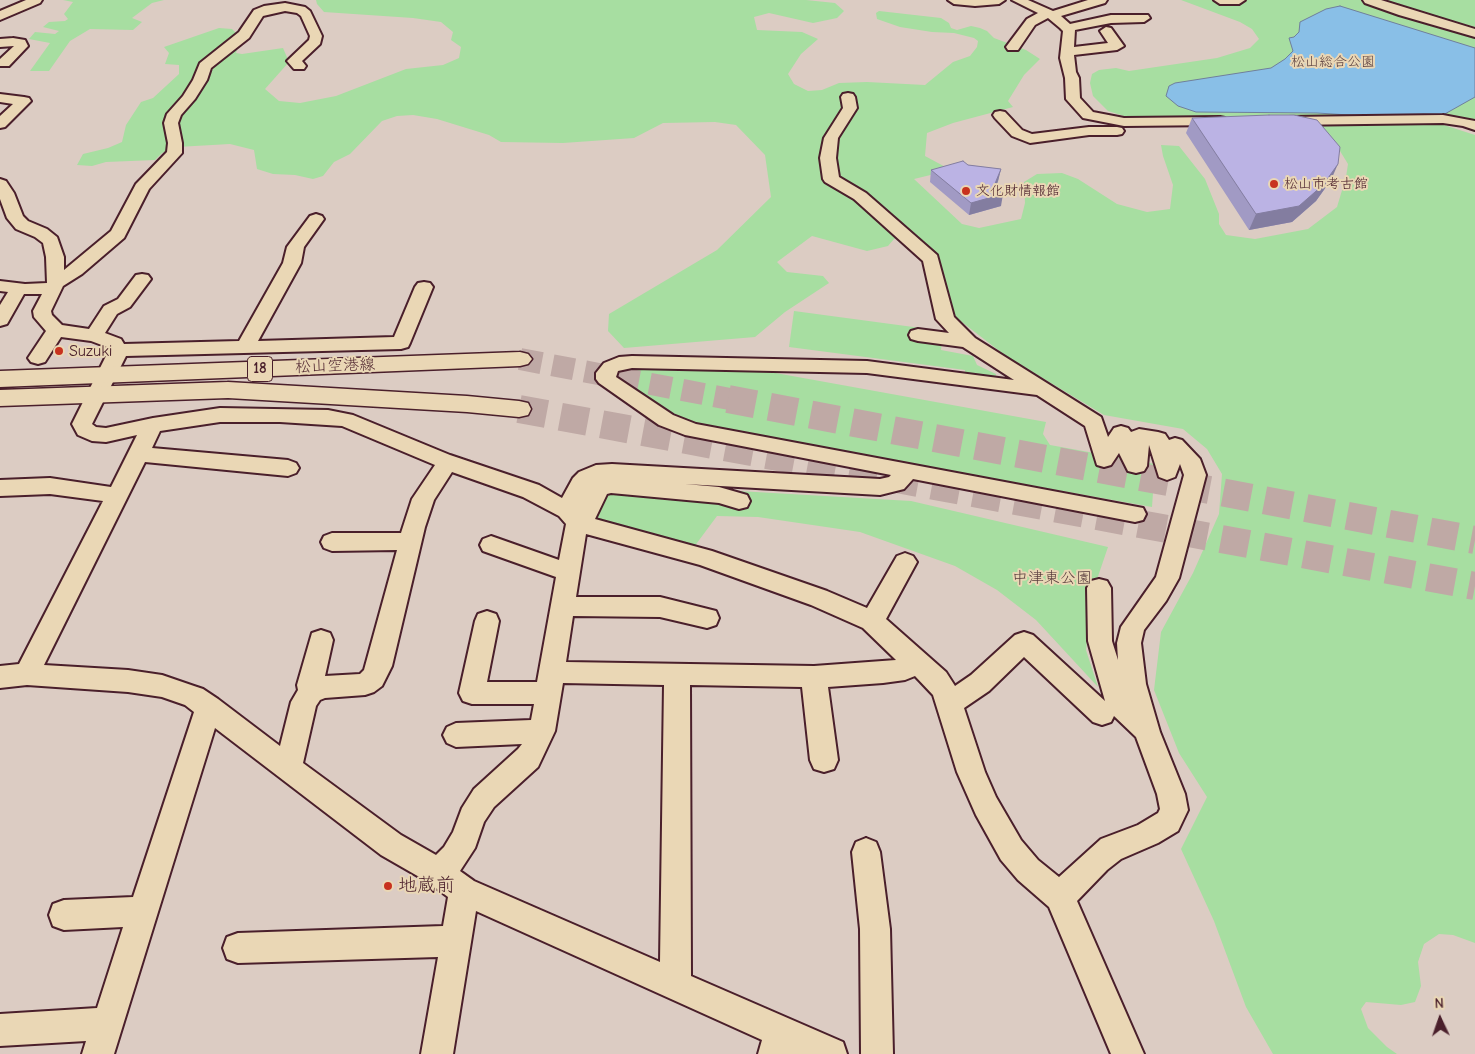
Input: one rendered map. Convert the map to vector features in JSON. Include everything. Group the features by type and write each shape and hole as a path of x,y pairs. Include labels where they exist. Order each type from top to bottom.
{"main road":[{"name":"松山空港線","path":"0,398 101,385 520,359"},
{"name":"松山空港線","path":"0,379 228,390 467,404 518,409"}],"street":[{"path":"0,16 36,0"},
{"path":"954,0 988,2 999,0"},
{"path":"1018,0 1049,15 1068,28 1070,37 1067,58 1068,72 1072,78 1073,99 1088,115 1124,122 1236,121"},
{"path":"1013,47 1031,22 1101,0"},
{"path":"1220,0 1239,0"},
{"path":"1369,0 1411,15 1475,33"},
{"path":"0,286 19,288 54,285 76,270 118,234 138,192 174,153 175,142 171,123 174,114 192,93 205,66 244,35 258,14 264,10 285,7 301,10 306,14 316,36 315,41 294,61 299,66"},
{"path":"1068,28 1111,19 1144,18"},
{"path":"1068,51 1117,46 1106,31"},
{"path":"0,43 20,43 21,46 4,63"},
{"path":"848,96 850,108 830,138 828,158 831,179 860,196 931,259 945,318 968,342 1094,422 1104,460 1121,433 1136,466 1139,436 1158,439 1167,472 1175,445 1192,464 1195,475 1167,578 1158,594 1133,627 1129,643 1133,684 1147,732 1171,794 1174,810 1168,822 1148,834 1111,849 1097,860 1060,897"},
{"path":"0,98 24,101 0,124"},
{"path":"1088,115 1095,114 1111,103"},
{"path":"1000,115 1017,133 1030,139 1088,131 1176,133"},
{"path":"1270,121 1442,119 1466,122 1475,126"},
{"path":"2,190 8,219 41,232 52,241 56,256 54,285 42,311 43,317 56,330 94,336 114,343 119,350"},
{"path":"245,347 292,263 296,247 316,219"},
{"path":"94,336 110,310 124,304 142,279"},
{"path":"119,350 401,343 424,287"},
{"path":"0,320 19,288"},
{"path":"38,358 56,330"},
{"path":"918,335 968,342"},
{"path":"119,350 82,424 85,430 92,434 106,435 153,425 220,415 328,417 360,425 448,462 531,491 572,516 704,557 819,598 872,622 937,680 945,691 971,772 986,806 1011,850 1022,863 1060,897 1128,1054"},
{"path":"1041,390 867,367 632,362 611,367 606,373 606,379 637,401 666,420 692,430 1135,514"},
{"path":"153,425 117,496 13,675 128,681 162,686 194,697 210,707 391,845 438,872 464,890 675,984 778,1043 831,1054"},
{"path":"138,454 288,468"},
{"path":"288,767 304,702 311,692 322,687 364,684 373,678 379,666 423,500 448,462"},
{"path":"438,872 454,857 465,838 472,817 484,798 528,758 542,730 568,572 572,516 581,483 587,477 596,473 612,472 880,487 896,484 908,471"},
{"path":"572,516 586,515 598,489 610,485 719,495 739,501"},
{"path":"0,488 50,486 117,496"},
{"path":"332,542 411,541"},
{"path":"491,545 568,572"},
{"path":"872,622 905,562"},
{"path":"1098,588 1100,641 1116,696 1125,711 1147,732"},
{"path":"563,607 660,607 707,618"},
{"path":"487,621 472,694 550,683 677,674 814,676 884,672 905,669 915,662"},
{"path":"311,692 310,685 321,640"},
{"path":"949,704 980,682 1024,642 1102,714"},
{"path":"675,984 677,674"},
{"path":"814,676 824,760"},
{"path":"98,1054 210,707"},
{"path":"456,735 542,730"},
{"path":"866,852 875,929 876,1054"},
{"path":"437,1054 464,890"},
{"path":"64,915 144,911"},
{"path":"238,948 456,941"},
{"path":"0,1030 107,1024"}],"green space":[{"path":"63,0 164,0 152,3 132,18 142,22 133,30 90,29 70,41 49,71 30,71 50,43 29,39 35,32 55,34 59,31 43,27 49,22 65,21 68,19 64,14 73,2"},
{"path":"316,0 806,0 835,3 844,11 837,18 813,23 769,13 754,17 757,30 802,32 818,39 801,54 788,74 794,84 808,91 822,90 839,83 867,82 925,85 953,62 970,56 977,47 978,41 974,38 954,33 900,27 877,19 876,13 879,11 941,18 949,23 951,28 957,30 971,26 980,28 987,31 994,38 1026,50 1040,59 1024,75 1008,101 1013,107 953,123 927,133 925,156 951,170 914,179 962,224 979,228 1021,219 1025,203 1024,182 1037,174 1062,173 1078,179 1117,204 1147,212 1170,209 1173,185 1161,145 1179,146 1205,179 1219,214 1219,224 1226,235 1255,239 1308,229 1337,207 1348,164 1340,151 1325,141 1312,125 1444,125 1475,135 1475,943 1453,935 1439,934 1424,944 1418,962 1421,986 1415,1002 1401,1005 1366,1002 1361,1009 1368,1028 1397,1054 1273,1054 1246,1007 1214,921 1181,849 1207,797 1179,753 1154,690 1161,632 1193,573 1219,514 1222,474 1207,449 1183,429 1104,415 1006,356 954,316 937,255 913,234 894,239 888,246 867,251 812,236 777,262 787,272 823,276 829,283 785,312 755,337 624,348 608,331 609,314 717,250 771,197 765,155 736,125 715,122 663,123 634,138 563,143 501,142 489,135 437,119 413,115 397,116 382,121 350,154 334,162 323,176 313,179 295,175 273,174 257,169 254,150 230,144 177,147 162,153 155,160 106,162 92,166 77,165 83,154 108,148 122,142 126,125 141,102 153,98 179,74 179,65 165,64 169,53 164,47 219,28 232,29 241,38 236,53 242,54 283,48 289,62 265,89 279,101 300,103 336,96 406,69 443,65 459,58 461,47 451,40 453,32 441,22 413,18 324,12"},
{"name":"松山総合公園","path":"1181,0 1363,0 1411,18 1475,35 1475,124 1143,122 1108,111 1093,96 1090,83 1092,74 1099,70 1116,68 1129,71 1217,58 1250,48 1259,39 1252,29 1240,22"},
{"path":"1383,0 1475,0 1475,27 1433,16"},
{"path":"794,311 943,331 941,350 973,356 977,365 996,374 995,380 965,376 965,370 789,347"},
{"path":"622,367 759,370 1046,422 1043,434 1050,445 1155,464 1152,507 691,425 667,415 614,379 614,371"},
{"name":"中津東公園","path":"721,490 911,501 1108,547 1092,594 1086,650 1098,687 1036,620 997,590 955,566 860,532 758,517 717,516 694,547 608,525 594,515 604,493"}],"water":[{"path":"1340,6 1475,48 1475,97 1443,115 1365,116 1317,113 1196,112 1178,106 1166,96 1169,86 1175,83 1271,68 1293,51 1289,38 1294,37 1299,32 1300,22 1326,9"}],"building":[{"name":"松山市考古館","path":"1294,115 1317,120 1340,147 1338,164 1323,185 1299,206 1256,214 1192,118"},
{"path":"963,161 968,165 1001,169 994,186 1003,194 971,203 931,170"}],"tunnel":[{"path":"520,359 735,400"},
{"path":"728,399 1475,540"},
{"path":"519,409 1475,586"}],"place":[{"name":"松山市考古館","path":"1274,184"},
{"name":"文化財情報館","path":"966,191"},
{"name":"Suzuki","path":"59,351"},
{"name":"地蔵前","path":"388,886"}]}
